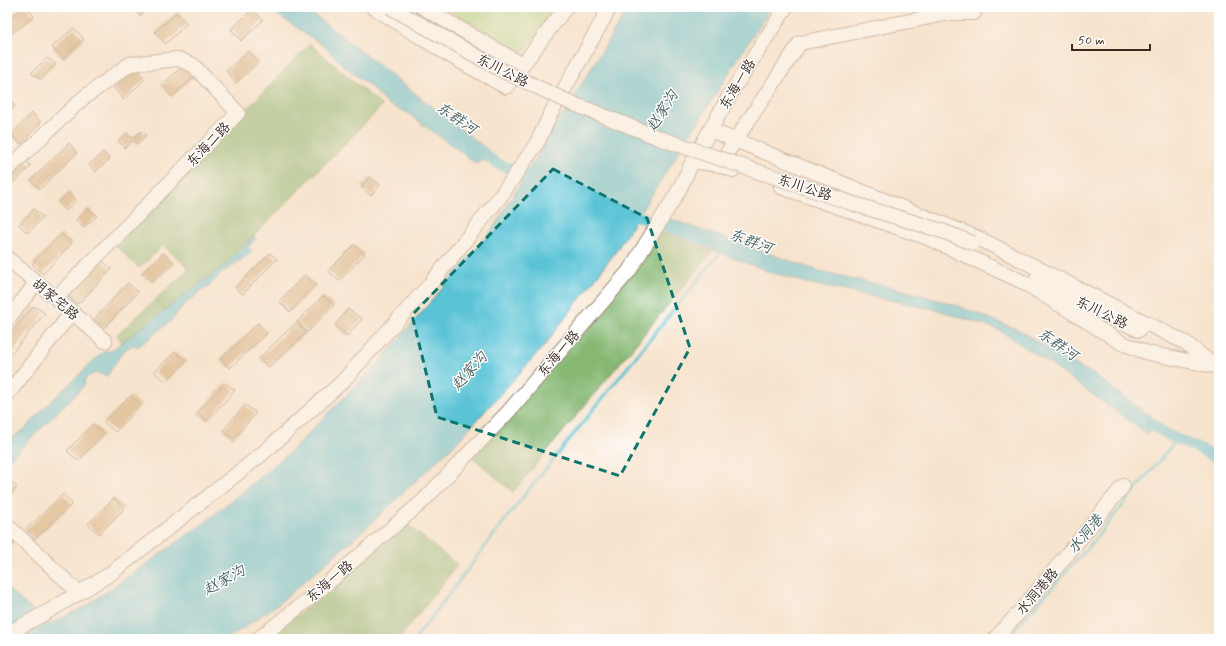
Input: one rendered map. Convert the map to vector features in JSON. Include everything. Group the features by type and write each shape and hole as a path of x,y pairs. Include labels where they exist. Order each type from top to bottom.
{"street":[{"path":"373,7 448,55 506,87 566,7"},
{"name":"东川公路","path":"390,7 503,71 596,113 659,138 942,231 973,243 990,251 1081,303 1216,367"},
{"path":"422,7 523,65"},
{"path":"7,634 49,611 110,574 262,454 342,382 431,283 500,197 538,144 552,113 610,7"},
{"name":"东海一路","path":"258,639 315,594 423,500 509,411 629,271 678,192 692,161 732,91 786,7"},
{"path":"719,165 800,42 950,13 974,13 973,7"},
{"name":"东海二路","path":"7,170 82,99 130,64 178,59 193,65 238,113 56,298"},
{"path":"710,130 980,239 1186,344 1216,367"},
{"path":"692,161 719,165 928,238 1023,282 1122,343 1148,353 1216,367"},
{"name":"胡家宅路","path":"7,258 105,341"},
{"path":"7,320 37,282"},
{"path":"7,395 72,312"},
{"name":"水洞港路","path":"995,639 1024,607 1123,486"},
{"path":"7,525 79,593"}],"highlighted area":[{"path":"553,169 647,218 690,348 620,476 437,417 412,315"}],"green space":[{"path":"443,7 556,7 523,53"},
{"path":"310,44 382,106 225,265 122,342 117,335 189,269 163,245 139,268 115,245"},
{"path":"661,232 712,252 513,492 472,457"},
{"path":"408,525 457,565 399,639 267,639"}],"water":[{"path":"266,7 304,7 489,151 477,164 406,112 387,104 370,86 345,67 324,46"},
{"name":"赵家沟","path":"629,7 771,7 614,254 544,346 458,441 364,530 277,605 227,639 16,639 7,626 7,588 49,625 86,606 203,524 288,454 381,360 491,231"},
{"path":"667,218 819,271 903,290 956,305 1021,331 1060,356 1095,375 1158,422 1148,434 1050,364 999,330 938,310 807,283 770,272 659,229"},
{"path":"253,237 256,238 248,247 252,252 219,275 209,286 198,293 180,309 173,319 138,347 133,345 123,351 107,376 96,373 89,376 84,381 85,385 7,462 7,441 25,429 43,409 106,349 109,352 225,265"}],"building":[{"path":"24,7 27,7 34,17 7,37 7,19"},
{"path":"132,7 149,7 140,16"},
{"path":"253,9 263,20 241,41 231,29"},
{"path":"177,12 187,24 165,44 155,32"},
{"path":"74,28 84,39 63,59 52,47"},
{"path":"248,51 258,62 236,83 226,71"},
{"path":"47,58 56,64 40,79 31,73"},
{"path":"184,65 194,77 172,97 162,85"},
{"path":"136,68 145,79 124,100 114,88"},
{"path":"7,99 15,106 7,115"},
{"path":"32,113 41,122 21,144 11,135"},
{"path":"142,131 146,135 137,144 133,141 125,148 118,141 127,133 132,138"},
{"path":"69,143 77,153 40,189 31,180"},
{"path":"103,152 110,159 95,172 89,165"},
{"path":"22,156 31,166 7,188 7,171"},
{"path":"370,177 380,185 371,195 361,187"},
{"path":"69,192 76,200 66,211 58,203"},
{"path":"88,208 97,216 83,228 76,220"},
{"path":"34,209 43,217 28,233 19,225"},
{"path":"61,234 72,243 43,274 32,264"},
{"path":"354,245 365,254 339,281 328,271"},
{"path":"163,253 174,263 153,282 141,274"},
{"path":"270,253 277,259 243,294 235,288"},
{"path":"101,260 112,269 78,304 67,295"},
{"path":"305,275 316,285 290,312 279,301"},
{"path":"128,283 138,292 104,328 94,319"},
{"path":"323,296 334,305 308,332 297,322"},
{"path":"34,306 45,313 7,359 7,337"},
{"path":"348,309 362,319 347,336 335,325"},
{"path":"297,322 306,333 269,367 259,358"},
{"path":"258,323 267,333 230,368 220,359"},
{"path":"175,352 187,361 166,381 154,372"},
{"path":"225,383 235,390 207,421 197,413"},
{"path":"130,396 141,405 115,432 104,422"},
{"path":"245,405 256,413 233,439 223,430"},
{"path":"93,424 104,434 78,461 67,451"},
{"path":"7,478 17,487 7,498"},
{"path":"63,494 72,504 35,539 26,529"},
{"path":"114,498 125,508 99,534 88,524"},
{"path":"7,535 14,542 7,550"}],"waterway":[{"name":"东群河","path":"473,147 498,164 540,180"},
{"name":"东群河","path":"625,211 665,226"},
{"path":"415,639 515,507 722,250"},
{"name":"水洞港","path":"1142,419 1170,436 1200,449 1219,460"},
{"name":"水洞港","path":"1006,639 1091,544 1177,439"}]}
